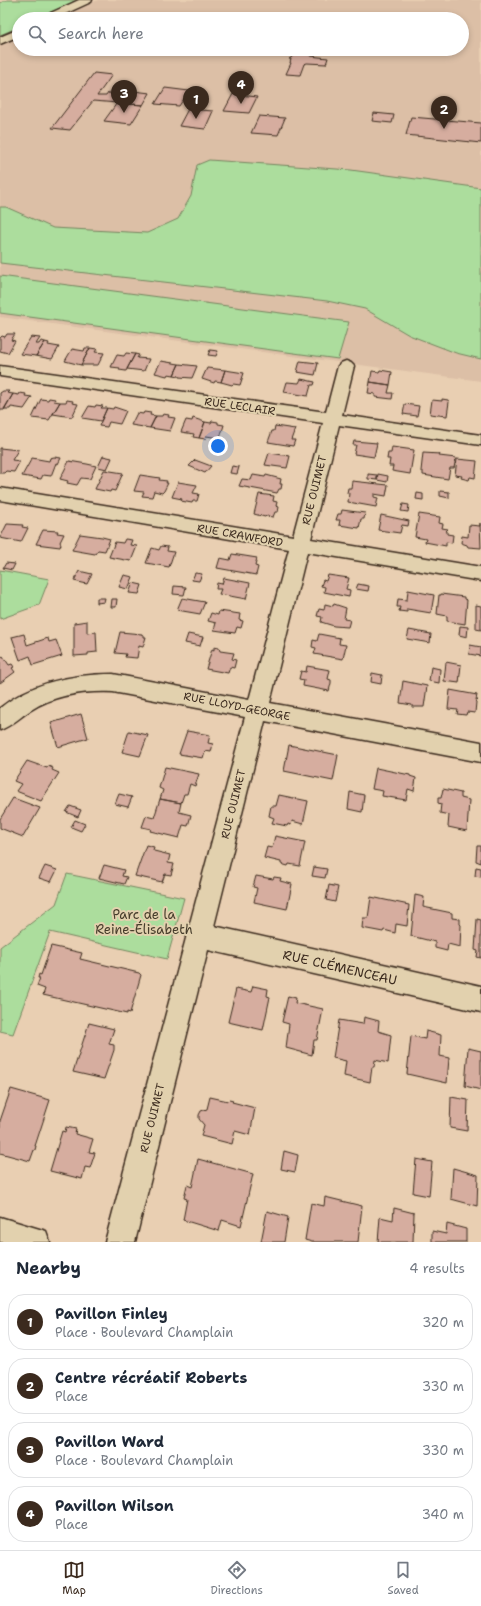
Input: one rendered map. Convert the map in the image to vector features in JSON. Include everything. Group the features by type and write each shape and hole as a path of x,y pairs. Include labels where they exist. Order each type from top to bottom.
{"main road":[{"path":"61,12 87,0"},
{"path":"0,40 12,35"}],"street":[{"name":"RUE OUIMET","path":"120,1242 346,366"},
{"name":"RUE LECLAIR","path":"0,371 481,440"},
{"name":"RUE CRAWFORD","path":"0,494 481,574"},
{"name":"RUE LLOYD-GEORGE","path":"0,721 13,710 38,696 68,686 99,682 128,684 481,752"},
{"name":"RUE CLÉMENCEAU","path":"199,935 481,999"},
{"path":"0,1232 35,1242"}],"shaded area":[{"path":"98,0 481,0 481,381 0,317 0,46 12,40 12,56 469,56 469,12 73,12"}],"green space":[{"path":"7,0 77,0 51,12 12,12 12,30 0,35 0,3"},
{"path":"209,160 351,170 481,188 481,359 456,353 409,335 365,309 327,301 0,263 0,207 6,207 53,228 147,233 178,219 191,196 197,165"},
{"path":"0,276 349,322 338,359 0,313"},
{"path":"0,570 49,579 39,605 0,619"},
{"name":"Parc de la Reine-Élisabeth","path":"67,874 184,898 167,959 50,932 13,1034 0,1031 0,947 56,904"}],"building":[{"path":"310,56 328,58 326,64 304,64 300,75 286,74 291,63 291,59 289,59 292,57"},
{"path":"94,73 112,75 97,96 106,96 108,93 127,95 122,101 127,102 134,91 150,93 143,105 93,101 70,130 52,128"},
{"path":"165,88 189,91 179,106 155,104"},
{"path":"233,94 257,97 249,113 224,111"},
{"path":"117,103 143,105 131,124 104,121"},
{"path":"188,109 213,111 205,129 179,126"},
{"path":"374,113 394,115 392,123 372,121"},
{"path":"259,116 285,118 278,135 251,133"},
{"path":"411,117 481,123 481,143 406,135"},
{"path":"7,334 15,334 11,340 15,341 8,353 0,351 0,338 2,336 5,337"},
{"path":"31,337 40,338 36,344 39,344 41,341 45,342 36,356 20,354"},
{"path":"45,342 49,343 48,345 59,347 52,359 36,356"},
{"path":"85,348 90,348 81,365 65,361 72,349 84,351"},
{"path":"90,348 97,349 95,352 104,353 98,365 81,365"},
{"path":"210,350 218,351 216,356 208,355"},
{"path":"126,353 135,354 126,371 119,370 120,368 111,367 117,355 124,356"},
{"path":"135,354 139,355 137,358 149,359 144,371 127,369"},
{"path":"161,361 179,364 174,375 168,374 167,376 155,373"},
{"path":"300,361 318,363 315,375 297,372"},
{"path":"179,364 197,366 192,378 174,375"},
{"path":"207,368 225,370 221,382 215,381 214,383 202,379"},
{"path":"225,370 244,373 240,385 232,385 221,382"},
{"path":"380,370 392,372 390,385 370,382 372,371 379,372"},
{"path":"301,379 315,382 314,385 311,385 308,396 284,392 287,382 299,383"},
{"path":"370,382 390,385 388,393 393,393 392,399 375,397 375,394 368,393"},
{"path":"3,391 9,391 7,393 13,394 4,410 0,410 0,393"},
{"path":"20,393 26,394 25,396 32,397 24,409 11,407 10,409 4,409 13,394 19,395"},
{"path":"49,398 60,402 49,420 32,418 41,399 48,400"},
{"path":"442,399 448,400 449,402 447,416 430,414 432,400 442,401"},
{"path":"67,400 78,404 72,417 53,414 60,402 66,402"},
{"path":"405,404 419,406 417,416 403,414"},
{"path":"96,405 103,406 101,408 107,408 101,421 82,418 89,406 95,407"},
{"path":"114,407 126,411 120,424 109,422 107,427 99,426 107,408 113,409"},
{"path":"144,412 151,413 150,415 156,416 150,428 131,425 137,413 143,414"},
{"path":"163,414 169,415 168,417 175,418 170,431 150,428 156,416 162,416"},
{"path":"193,418 205,422 199,438 193,437 194,434 181,432 186,420 192,421"},
{"path":"212,421 224,425 220,438 206,436 205,439 199,438 205,422 211,423"},
{"path":"275,426 295,429 291,440 295,440 293,446 268,442"},
{"path":"354,441 377,443 374,457 354,454 356,445 353,445"},
{"path":"392,447 414,450 410,474 392,471 393,466 389,466 390,459 387,459 388,453 391,453"},
{"path":"0,448 18,450 12,460 20,461 14,472 6,471 4,473 0,473"},
{"path":"269,453 290,456 287,468 265,465"},
{"path":"423,453 440,454 439,456 456,458 454,468 450,468 448,479 423,475 423,471 421,471"},
{"path":"103,456 112,458 107,469 98,467"},
{"path":"32,458 49,461 50,458 61,458 58,464 56,463 51,476 43,475 41,479 22,476"},
{"path":"457,459 477,461 475,478 470,477 469,480 461,478 462,476 455,475"},
{"path":"195,460 211,466 205,473 189,466"},
{"path":"69,461 96,466 90,479 81,478 77,485 67,483 68,481 60,479"},
{"path":"232,466 239,467 237,474 230,473"},
{"path":"104,470 123,473 115,491 111,490 110,492 95,489"},
{"path":"368,474 377,475 377,480 368,479"},
{"path":"378,474 388,476 387,482 377,480"},
{"path":"140,475 160,478 159,480 167,481 166,483 168,483 162,493 154,491 152,497 142,496 144,492 134,491"},
{"path":"253,475 265,477 266,475 281,479 281,489 279,489 277,493 239,486 242,479 251,480"},
{"path":"352,481 388,485 386,496 374,494 374,497 378,498 376,507 348,502 349,493 347,493 348,488 351,488"},
{"path":"178,482 197,485 193,493 199,494 197,501 193,501 192,503 181,501 182,499 172,497"},
{"path":"440,491 449,492 449,498 440,496"},
{"path":"417,493 423,494 423,500 416,499"},
{"path":"259,494 274,496 273,501 277,502 276,506 279,507 278,512 275,512 273,517 265,517 254,514"},
{"path":"403,504 409,505 408,512 401,511"},
{"path":"342,510 365,513 364,519 361,519 359,528 339,525 340,520 336,520 338,514 341,514"},
{"path":"419,514 440,517 439,523 443,524 442,528 448,529 446,531 447,534 453,535 452,543 446,542 446,546 425,542 426,539 415,537"},
{"path":"381,515 409,521 408,526 402,525 400,533 378,530"},
{"path":"480,523 481,548 468,547 467,545 461,543 462,536 468,537 469,525 480,526"},
{"path":"7,524 23,525 22,527 28,528 21,542 0,538"},
{"path":"43,530 58,531 57,533 64,534 60,542 60,547 36,544"},
{"path":"80,534 110,539 105,551 98,550 95,554 72,550"},
{"path":"125,539 132,540 130,545 137,546 131,561 109,557 115,542 123,543"},
{"path":"161,546 168,547 167,551 174,552 169,567 146,563 152,548 159,550"},
{"path":"232,554 257,558 255,566 258,567 256,575 217,568 220,558 230,560"},
{"path":"6,563 15,564 12,570 3,568"},
{"path":"79,571 92,574 87,584 74,581"},
{"path":"195,573 202,574 199,581 192,580"},
{"path":"124,575 133,577 128,589 119,587"},
{"path":"328,575 349,578 346,589 350,590 349,597 324,592 325,587 321,586 323,580 326,581"},
{"path":"224,578 250,583 246,599 219,594 221,589 216,589 217,583 222,584"},
{"path":"133,583 142,585 139,594 129,593"},
{"path":"358,584 369,586 368,591 356,589"},
{"path":"174,586 186,587 184,595 173,594"},
{"path":"408,590 434,595 431,613 407,609 407,612 399,611 400,607 397,607 398,599 407,600"},
{"path":"439,595 464,597 464,599 467,600 465,624 447,621 447,616 437,614"},
{"path":"97,598 105,598 104,602 97,603"},
{"path":"182,598 205,602 200,614 177,610"},
{"path":"112,599 117,599 116,607 111,607"},
{"path":"325,604 333,606 334,604 346,608 344,619 350,620 348,627 334,626 321,622 322,617 317,616 319,609 324,610"},
{"path":"476,605 481,606 481,630 476,629"},
{"path":"219,611 240,614 239,620 243,621 241,628 237,627 235,633 214,630 216,623 208,621 211,613 218,615"},
{"path":"87,621 87,633 96,632 97,652 88,653 88,655 74,656 74,623"},
{"path":"460,626 468,627 467,637 459,635"},
{"path":"409,630 431,634 430,643 407,639"},
{"path":"120,632 142,634 146,637 143,647 139,646 137,658 125,657 126,654 115,653"},
{"path":"24,634 27,645 48,638 49,642 56,640 62,656 33,665 30,656 20,660 12,637"},
{"path":"188,634 203,637 200,646 185,643"},
{"path":"319,634 340,638 339,644 346,645 343,659 314,654 316,648 312,647 313,640 317,641"},
{"path":"470,645 481,647 481,656 469,654"},
{"path":"214,647 219,648 220,651 234,653 232,659 236,660 234,668 230,667 228,673 206,669"},
{"path":"3,656 9,665 12,664 14,667 12,668 15,672 0,683 0,658"},
{"path":"446,662 461,665 459,683 444,681"},
{"path":"307,666 330,670 328,679 331,680 331,683 329,691 303,686 304,680 299,679 301,671 306,672"},
{"path":"431,667 440,669 439,683 429,681"},
{"path":"372,673 382,675 381,684 371,682"},
{"path":"403,681 427,686 424,707 412,707 412,705 400,703"},
{"path":"450,690 477,695 476,700 478,700 476,702 475,713 467,712 466,715 457,714 458,710 448,709"},
{"path":"81,714 88,738 58,747 51,723"},
{"path":"129,731 148,735 140,756 122,752"},
{"path":"187,731 210,735 208,743 213,744 211,752 205,751 203,758 179,754"},
{"path":"289,745 338,755 333,781 284,771"},
{"path":"27,761 47,768 48,766 53,768 52,770 59,773 41,801 16,791 21,784 14,781"},
{"path":"165,767 199,774 195,786 190,784 187,794 184,794 181,803 160,799 163,790 159,788"},
{"path":"376,768 410,775 416,778 414,791 408,789 406,800 382,796 383,791 372,789"},
{"path":"443,789 461,793 461,798 469,800 467,831 448,827 449,815 440,813 441,804 438,803 438,798 441,798"},
{"path":"350,792 364,795 362,812 348,809"},
{"path":"119,794 132,797 128,807 115,804"},
{"path":"279,795 308,801 303,824 292,821 291,825 288,824 287,826 272,823 274,818 269,816 271,806 276,806"},
{"path":"13,798 40,808 23,837 0,828 0,819"},
{"path":"160,799 181,803 179,812 191,815 188,826 183,825 179,838 150,831 151,829 142,827 146,816 154,818"},
{"path":"70,806 81,810 78,817 66,812"},
{"path":"75,820 85,824 81,831 71,827"},
{"path":"275,836 305,842 300,866 289,864 288,866 281,864 281,862 264,858 267,847 272,848"},
{"path":"146,845 154,847 154,851 170,855 168,863 174,864 171,875 165,874 162,882 135,876"},
{"path":"477,846 481,846 481,863 476,861"},
{"path":"104,865 124,870 122,876 127,877 124,884 99,878"},
{"path":"45,866 57,870 51,882 39,878"},
{"path":"314,867 327,869 325,878 312,876"},
{"path":"476,867 481,868 481,877 475,876"},
{"path":"256,876 273,879 274,877 281,878 280,881 292,884 287,909 254,902 257,888 253,887"},
{"path":"329,885 338,887 335,902 326,900"},
{"path":"415,895 424,897 423,907 452,913 452,918 460,919 460,947 448,944 447,951 435,948 435,942 411,936"},
{"path":"371,897 409,905 407,926 396,924 395,933 384,930 383,932 362,928 363,918 368,918"},
{"path":"477,919 481,920 481,958 477,957 478,951 475,950"},
{"path":"51,946 82,953 80,959 139,973 141,975 130,1013 127,1012 127,1014 43,995 45,989 37,986 40,978 38,978 39,974 41,975"},
{"path":"253,986 268,989 267,996 270,997 263,1030 228,1022 236,989 251,992"},
{"path":"288,996 296,998 295,1003 323,1009 317,1040 314,1040 312,1055 286,1048 289,1024 282,1022"},
{"path":"364,1017 379,1021 378,1031 391,1035 388,1063 375,1060 374,1067 372,1067 370,1082 344,1076 346,1061 333,1058 339,1020 363,1024"},
{"path":"89,1023 114,1029 109,1044 114,1045 114,1050 104,1079 73,1072"},
{"path":"426,1031 441,1035 440,1056 449,1058 447,1083 407,1074 411,1036 425,1039"},
{"path":"468,1048 481,1051 481,1090 465,1086"},
{"path":"11,1089 50,1100 35,1150 30,1161 0,1153 0,1121"},
{"path":"210,1097 229,1100 255,1108 250,1135 235,1131 232,1144 201,1136 204,1125 199,1119 199,1115 201,1111 207,1109"},
{"path":"451,1097 468,1100 467,1131 450,1128"},
{"path":"66,1127 76,1129 75,1134 93,1139 89,1152 95,1153 90,1168 85,1167 82,1179 50,1171 62,1131 65,1132"},
{"path":"284,1151 298,1155 295,1172 281,1169"},
{"path":"198,1159 253,1174 241,1226 222,1220 219,1231 183,1220 187,1199 184,1198 187,1185 192,1187"},
{"path":"416,1159 432,1162 429,1196 413,1193"},
{"path":"453,1168 478,1175 477,1206 451,1199"},
{"path":"325,1197 362,1206 358,1242 312,1242 305,1240 311,1203 324,1206"},
{"path":"394,1208 414,1213 413,1242 378,1242 380,1217 393,1220"},
{"path":"267,1211 288,1217 284,1242 261,1242"},
{"path":"447,1224 466,1229 466,1242 432,1242 432,1231 446,1234"}],"place":[{"name":"Pavillon Wilson","path":"241,104"},
{"name":"Pavillon Ward","path":"124,113"},
{"name":"Pavillon Finley","path":"196,119"},
{"name":"Centre récréatif Roberts","path":"444,129"}]}
